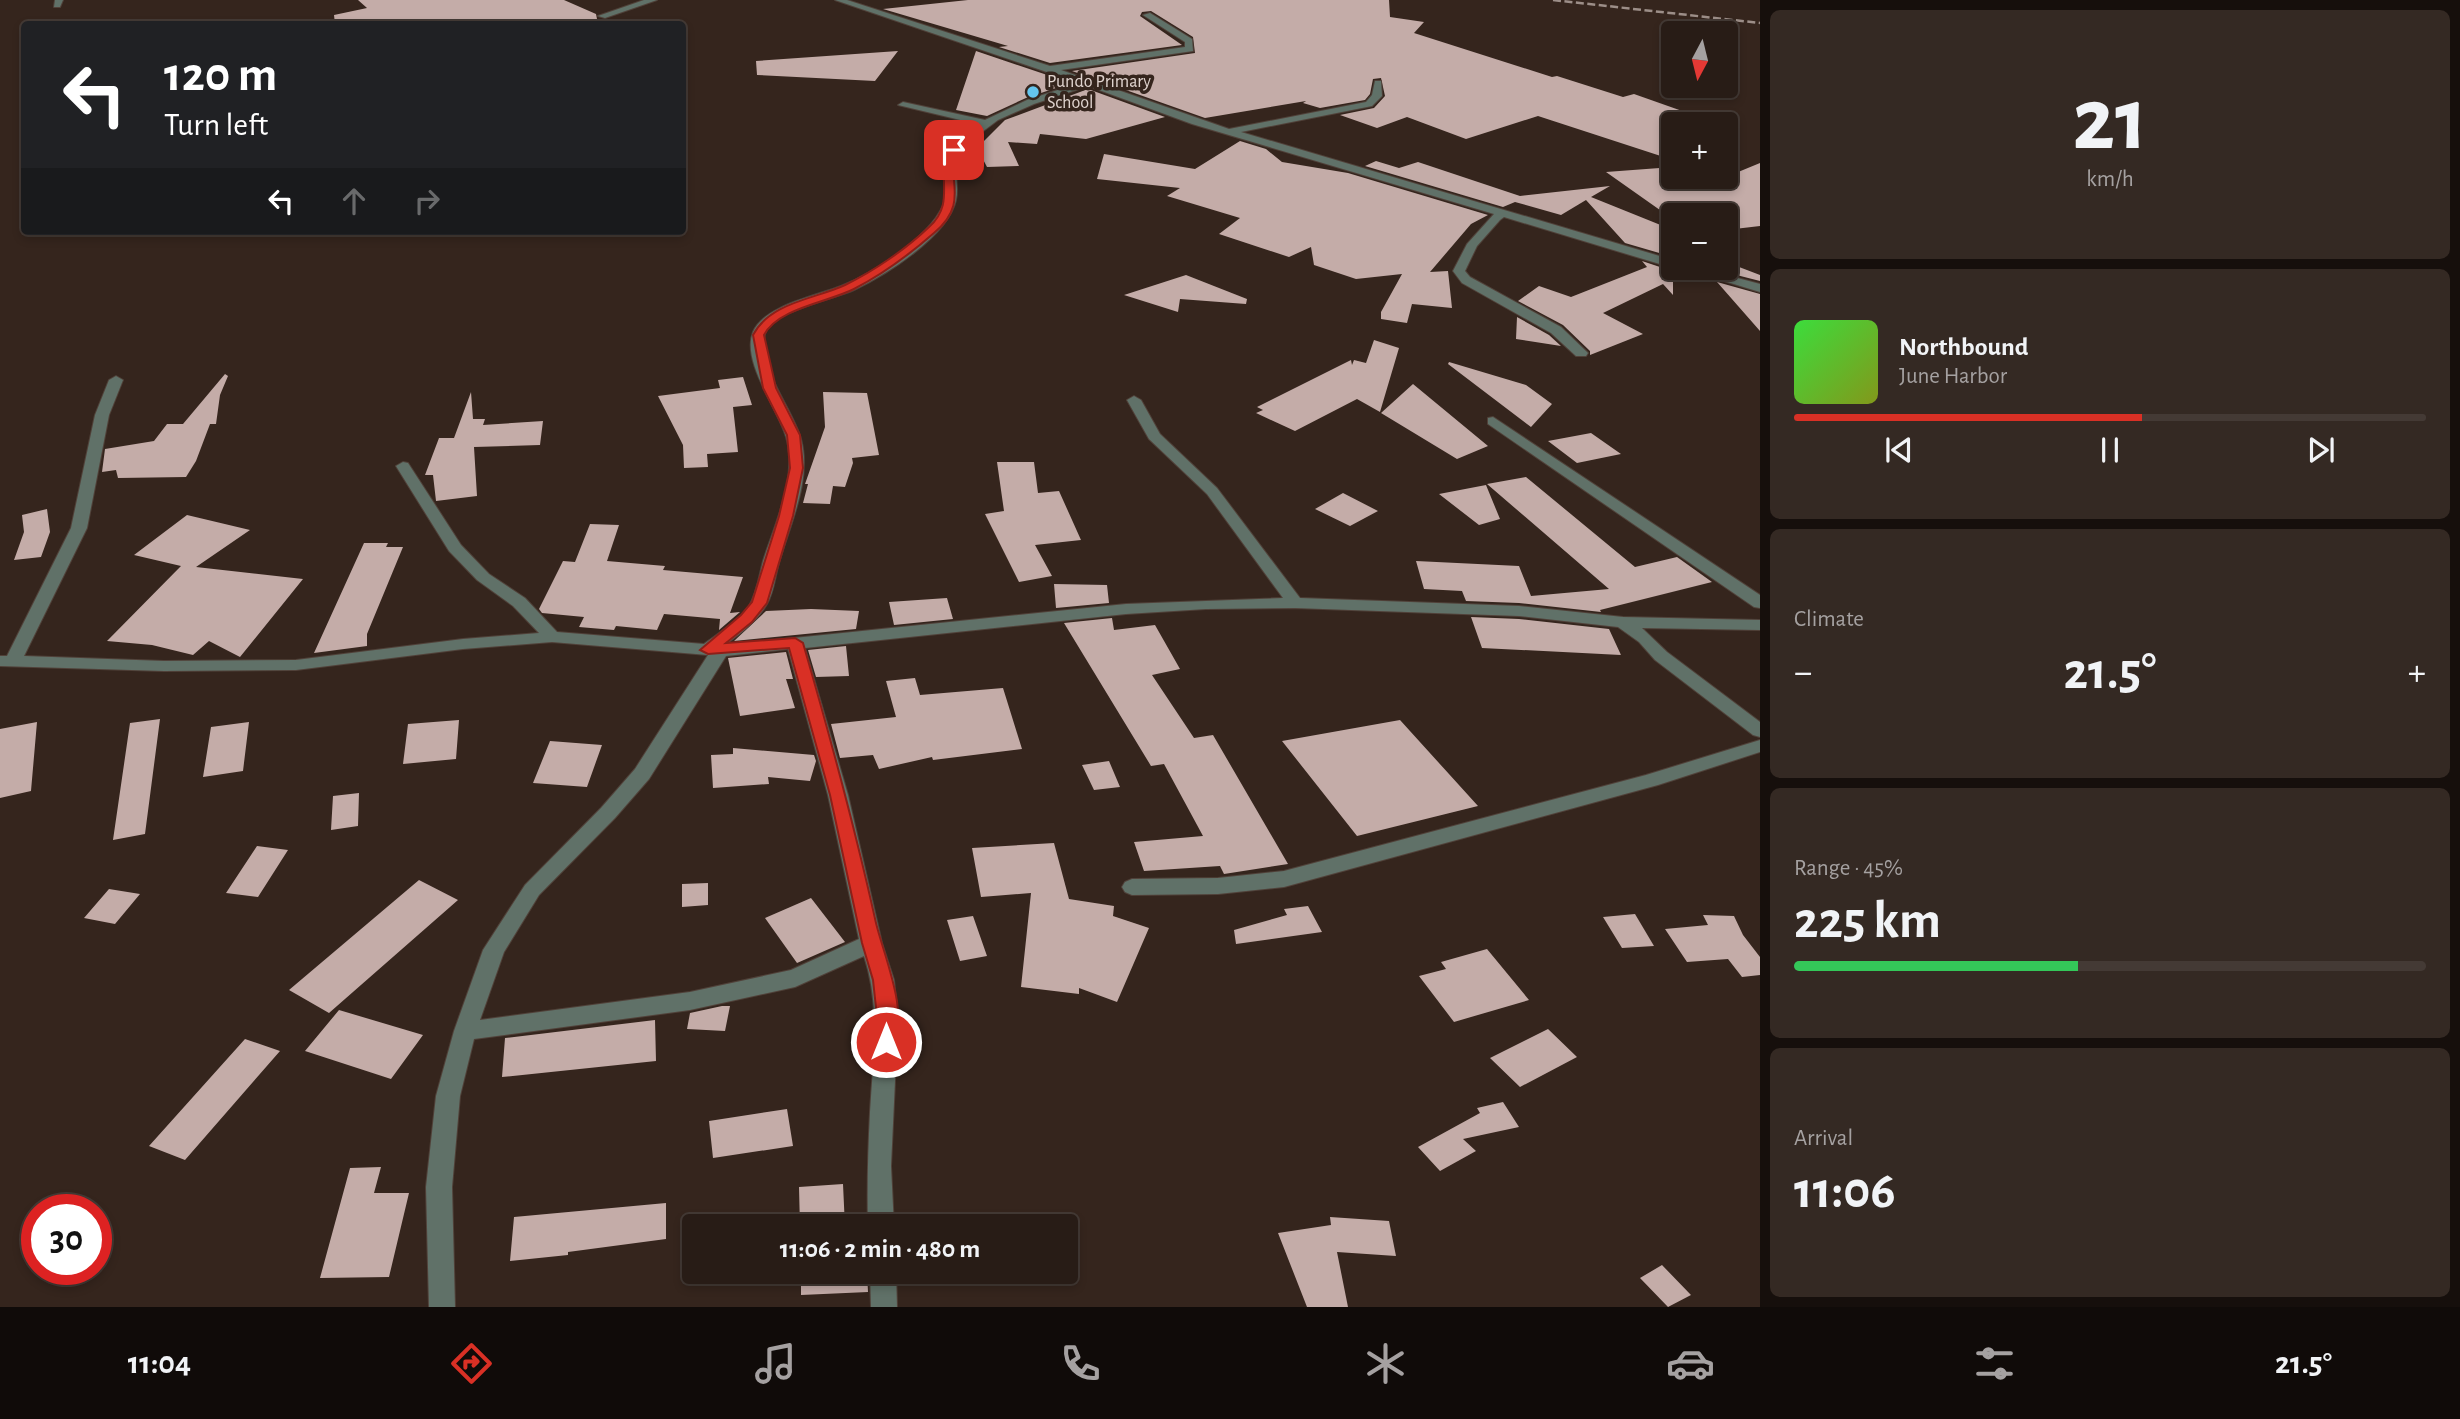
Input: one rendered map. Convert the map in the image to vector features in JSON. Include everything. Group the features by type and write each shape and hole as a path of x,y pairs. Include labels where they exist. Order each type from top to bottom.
{"street":[{"path":"602,16 653,0"},
{"path":"839,0 1049,68 1229,132 1661,260"},
{"path":"1049,68 1190,49 1189,41 1147,15"},
{"path":"442,1307 439,1187 448,1096 465,1031 494,950 531,890 608,813 642,774 714,650 747,619 759,603 786,516 797,468 793,435 769,388 758,335 763,326 806,302 849,288 933,229 944,216 950,202 949,157 967,136 985,123 1021,105 1088,83"},
{"path":"1229,132 1369,104 1377,96 1378,83"},
{"path":"903,105 985,123"},
{"path":"1503,212 1481,233 1459,271 1466,279 1556,330 1581,354"},
{"path":"1731,280 1760,288"},
{"path":"6,660 44,602 79,528 102,415 116,380"},
{"path":"1134,400 1154,436 1212,491 1295,603"},
{"path":"1493,421 1760,603"},
{"path":"403,466 455,548 483,578 519,602 552,637"},
{"path":"6,660 164,666 296,665 463,644 552,637 714,650 1126,609 1206,604 1295,603 1518,611 1623,622 1760,625"},
{"path":"1623,622 1645,638 1661,656 1760,731"},
{"path":"795,643 838,795 871,943 883,980 887,1017 879,1166 881,1214"},
{"path":"1132,887 1218,886 1284,879 1651,780 1760,746"},
{"path":"465,1031 690,1000 794,978 871,943"},
{"path":"883,1284 884,1307"}],"building":[{"path":"358,0 564,0 596,14 597,19 606,21 335,21 334,15 367,8"},
{"path":"968,0 1389,0 1390,17 1424,22 1414,33 1552,77 1557,76 1623,97 1634,94 1685,112 1661,112 1661,156 1538,116 1466,139 1407,117 1377,128 1340,115 1374,108 1385,96 1381,78 1373,79 1370,94 1365,100 1320,108 1303,103 1306,101 1205,118 1072,71 1195,53 1193,37 1151,11 1142,12 1140,16 1182,45 1050,63 999,47 1008,46 883,9"},
{"path":"898,51 875,81 757,75 756,61"},
{"path":"976,51 1071,83 1026,98 987,116 956,110"},
{"path":"1088,89 1165,117 1086,139 1040,134 1037,144 1008,142 1019,166 987,167 977,148 1005,120"},
{"path":"1240,141 1266,149 1282,162 1348,173 1488,215 1471,224 1430,272 1448,271 1452,308 1412,304 1407,323 1381,319 1381,312 1402,274 1356,279 1314,265 1311,247 1289,257 1219,234 1240,218 1167,196 1180,188 1097,179 1104,154 1195,169"},
{"path":"1376,161 1399,168 1418,162 1520,196 1610,186 1591,197 1661,225 1661,254 1625,243 1586,200 1561,215 1515,202 1503,207 1365,166"},
{"path":"1760,163 1760,226 1738,229 1738,203 1661,203 1661,211 1606,172 1661,168 1661,189 1738,189 1738,172"},
{"path":"1642,261 1661,267 1661,280 1673,280 1673,295 1663,284 1603,313 1643,334 1590,355 1590,351 1563,325 1518,301 1539,286 1571,297 1647,267"},
{"path":"1738,267 1760,275 1760,281 1738,275"},
{"path":"1186,275 1247,299 1246,304 1180,299 1178,312 1124,295"},
{"path":"1717,282 1760,294 1760,331"},
{"path":"1517,317 1549,335 1561,346 1516,339"},
{"path":"1374,340 1399,348 1380,412 1357,399 1295,431 1256,413 1263,410 1257,407 1351,360 1352,365 1354,360 1366,363"},
{"path":"1449,362 1526,385 1552,404 1531,427 1448,364"},
{"path":"225,374 228,376 220,395 216,424 210,424 196,461 186,477 118,478 116,470 102,472 105,449 154,441 167,424 183,424"},
{"path":"743,377 752,405 733,407 738,452 707,454 708,467 684,468 683,445 658,396 720,388 718,380"},
{"path":"1413,384 1488,446 1457,459 1381,413"},
{"path":"471,392 473,419 485,419 483,425 543,421 540,445 474,447 477,496 436,501 433,475 425,475 439,438 454,438"},
{"path":"823,392 867,393 879,455 852,458 853,463 845,487 833,486 830,504 803,503 808,484 805,484 825,427"},
{"path":"1591,433 1621,454 1577,463 1548,441"},
{"path":"997,462 1034,462 1038,493 1059,491 1081,540 1035,545 1052,576 1019,582 985,514 1004,511"},
{"path":"1526,477 1635,567 1677,557 1712,582 1600,610 1601,612 1519,603 1466,601 1462,591 1424,589 1416,561 1519,566 1531,596 1609,589 1487,484"},
{"path":"1486,485 1500,519 1479,525 1439,494"},
{"path":"1343,493 1378,511 1350,526 1315,509"},
{"path":"47,509 50,532 41,557 14,560 24,532 22,515"},
{"path":"187,515 250,530 196,567 303,579 240,657 209,641 193,655 152,645 107,641 181,566 134,555"},
{"path":"590,524 619,525 607,561 665,566 663,570 743,577 730,613 740,612 719,630 720,619 664,614 657,630 616,626 614,630 579,627 584,617 542,613 539,609 563,561 575,562"},
{"path":"364,543 388,543 386,547 403,547 367,634 367,646 314,653"},
{"path":"1054,584 1107,585 1109,603 1056,608"},
{"path":"947,598 953,619 894,625 889,602"},
{"path":"766,611 859,611 856,629 734,641"},
{"path":"1471,617 1519,619 1609,629 1621,655 1482,648"},
{"path":"1112,618 1114,630 1155,625 1180,669 1152,675 1194,738 1213,735 1288,864 1224,874 1220,866 1144,871 1134,842 1203,836 1164,764 1151,766 1064,623"},
{"path":"846,646 849,676 816,677 808,650"},
{"path":"786,652 793,679 786,679 795,708 740,716 728,658"},
{"path":"915,678 920,695 1003,688 1022,749 933,760 932,757 879,769 873,755 840,758 831,724 896,717 886,681"},
{"path":"160,719 145,834 113,840 130,723"},
{"path":"459,720 456,759 403,764 408,724"},
{"path":"1400,720 1478,806 1357,836 1282,741"},
{"path":"37,722 31,791 0,798 0,729"},
{"path":"249,722 243,771 203,777 211,727"},
{"path":"550,741 602,745 587,787 533,783"},
{"path":"733,748 814,755 816,761 810,781 768,777 769,784 713,788 711,755 733,754"},
{"path":"1109,761 1120,787 1094,790 1082,765"},
{"path":"359,793 358,826 331,830 333,796"},
{"path":"1054,843 1069,899 1114,906 1113,916 1149,928 1117,1002 1079,988 1079,994 1021,987 1031,893 981,897 972,848"},
{"path":"257,846 288,850 258,897 226,893"},
{"path":"419,880 458,900 329,1013 289,990"},
{"path":"708,883 708,905 682,907 682,884"},
{"path":"109,889 140,894 115,924 84,918"},
{"path":"811,898 845,942 797,963 765,918"},
{"path":"1308,906 1322,932 1236,944 1234,930 1287,915 1284,909"},
{"path":"1635,914 1654,946 1622,948 1603,917"},
{"path":"1703,915 1734,916 1743,935 1760,957 1760,975 1742,977 1728,959 1687,962 1665,929 1708,925"},
{"path":"973,916 987,956 960,961 947,920"},
{"path":"1487,949 1529,1000 1454,1022 1419,976 1446,969 1441,962"},
{"path":"730,1006 725,1031 687,1029 690,1013"},
{"path":"339,1010 423,1035 391,1079 305,1051"},
{"path":"655,1020 656,1061 502,1077 505,1038"},
{"path":"1548,1029 1577,1057 1520,1087 1490,1058"},
{"path":"245,1039 280,1051 185,1160 149,1146"},
{"path":"1503,1102 1519,1127 1463,1139 1476,1151 1440,1171 1418,1147 1480,1113 1477,1108"},
{"path":"787,1109 793,1146 713,1158 709,1121"},
{"path":"381,1167 374,1193 409,1193 389,1277 320,1278 350,1168"},
{"path":"843,1184 844,1214 800,1214 799,1187"},
{"path":"666,1203 666,1239 568,1252 568,1255 510,1261 514,1217"},
{"path":"1330,1217 1389,1221 1396,1256 1337,1252 1348,1307 1307,1307 1278,1233 1331,1225"},
{"path":"1662,1265 1691,1295 1668,1307 1640,1278"},
{"path":"801,1284 868,1284 868,1292 801,1295"}],"railway":[{"path":"1553,0 1760,23"}],"place":[{"name":"Pundo Primary School","path":"1033,92"}],"route":[{"path":"886,1042 887,1017 883,980 871,943 861,888 838,795 795,643 708,650 747,619 759,603 786,516 797,468 793,435 769,388 758,335 763,326 774,318 806,302 849,288 913,246 933,229 944,216 950,202 952,184 949,157 954,150"}]}
